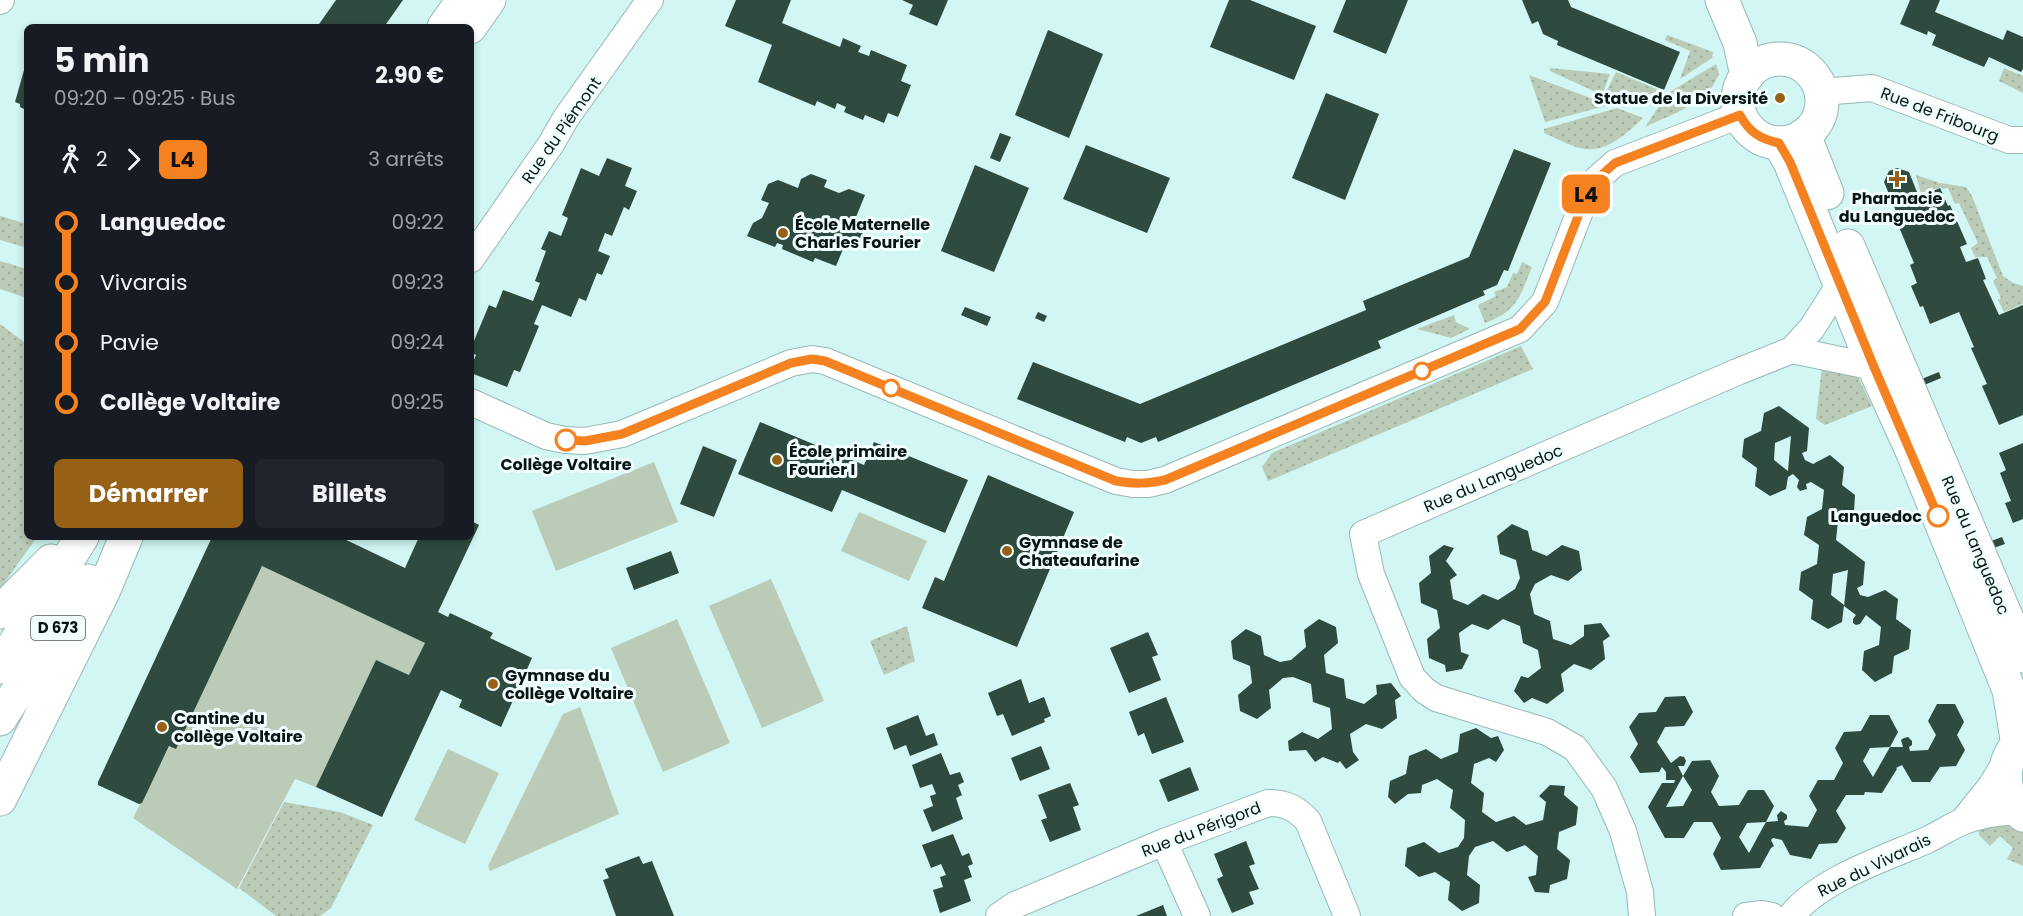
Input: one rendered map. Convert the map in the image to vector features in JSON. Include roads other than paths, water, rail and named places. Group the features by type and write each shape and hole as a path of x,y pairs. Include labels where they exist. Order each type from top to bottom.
{"street":[{"path":"446,24 463,0"},
{"path":"472,24 489,0"},
{"name":"Rue du Piémont","path":"474,255 566,118 650,0"},
{"path":"1722,0 1740,43 1747,76"},
{"path":"1743,0 1761,33 1779,58"},
{"path":"1779,58 1798,63 1813,75 1821,92 1821,104 1819,116 1813,127 1791,139 1766,141 1746,126 1740,115 1738,101 1740,88 1755,67 1779,58"},
{"name":"Rue de Fribourg","path":"1821,92 1872,88 2009,140 2023,140"},
{"path":"474,403 546,436 585,441 622,434 791,363 812,359 825,361 1116,481 1133,484 1157,482 1520,329 1545,302 1587,193 1598,178 1615,163 1740,115"},
{"name":"Rue du Languedoc","path":"1791,139 1790,162 1874,367 1913,453 2009,690 2017,747 2005,771 2005,785 2010,799 2021,813"},
{"name":"Rue du Languedoc","path":"1791,139 1844,236 2023,656"},
{"name":"Rue du Languedoc","path":"1642,916 1640,892 1623,831 1604,788 1575,748 1547,732 1436,698 1424,690 1412,677 1400,650 1371,574 1363,534 1792,350 1812,328 1840,284"},
{"path":"1792,350 1874,367"},
{"path":"0,612 73,540"},
{"name":"D 673","path":"0,667 80,540"},
{"name":"D 673","path":"0,719 114,540"},
{"path":"0,799 103,592 125,540"},
{"name":"Rue du Vivarais","path":"1963,821 1991,786 2017,747"},
{"name":"Rue du Périgord","path":"999,916 1015,905 1164,842 1268,803 1282,803 1298,811 1308,821 1347,916"},
{"name":"Rue du Vivarais","path":"1791,916 1800,904 1819,889 1932,838 1963,821 1989,814 2021,813"},
{"path":"1164,842 1197,916"},
{"path":"1746,916 1762,914 1772,916"}],"place":[{"name":"Statue de la Diversité","path":"1780,98"},
{"name":"Pharmacie du Languedoc","path":"1897,179"},
{"name":"École Maternelle Charles Fourier","path":"783,233"},
{"name":"Collège Voltaire","path":"566,440"},
{"name":"École primaire Fourier I","path":"777,460"},
{"name":"Languedoc","path":"1938,516"},
{"name":"Gymnase de Chateaufarine","path":"1007,551"},
{"name":"Gymnase du collège Voltaire","path":"493,684"},
{"name":"Cantine du collège Voltaire","path":"162,727"}]}
